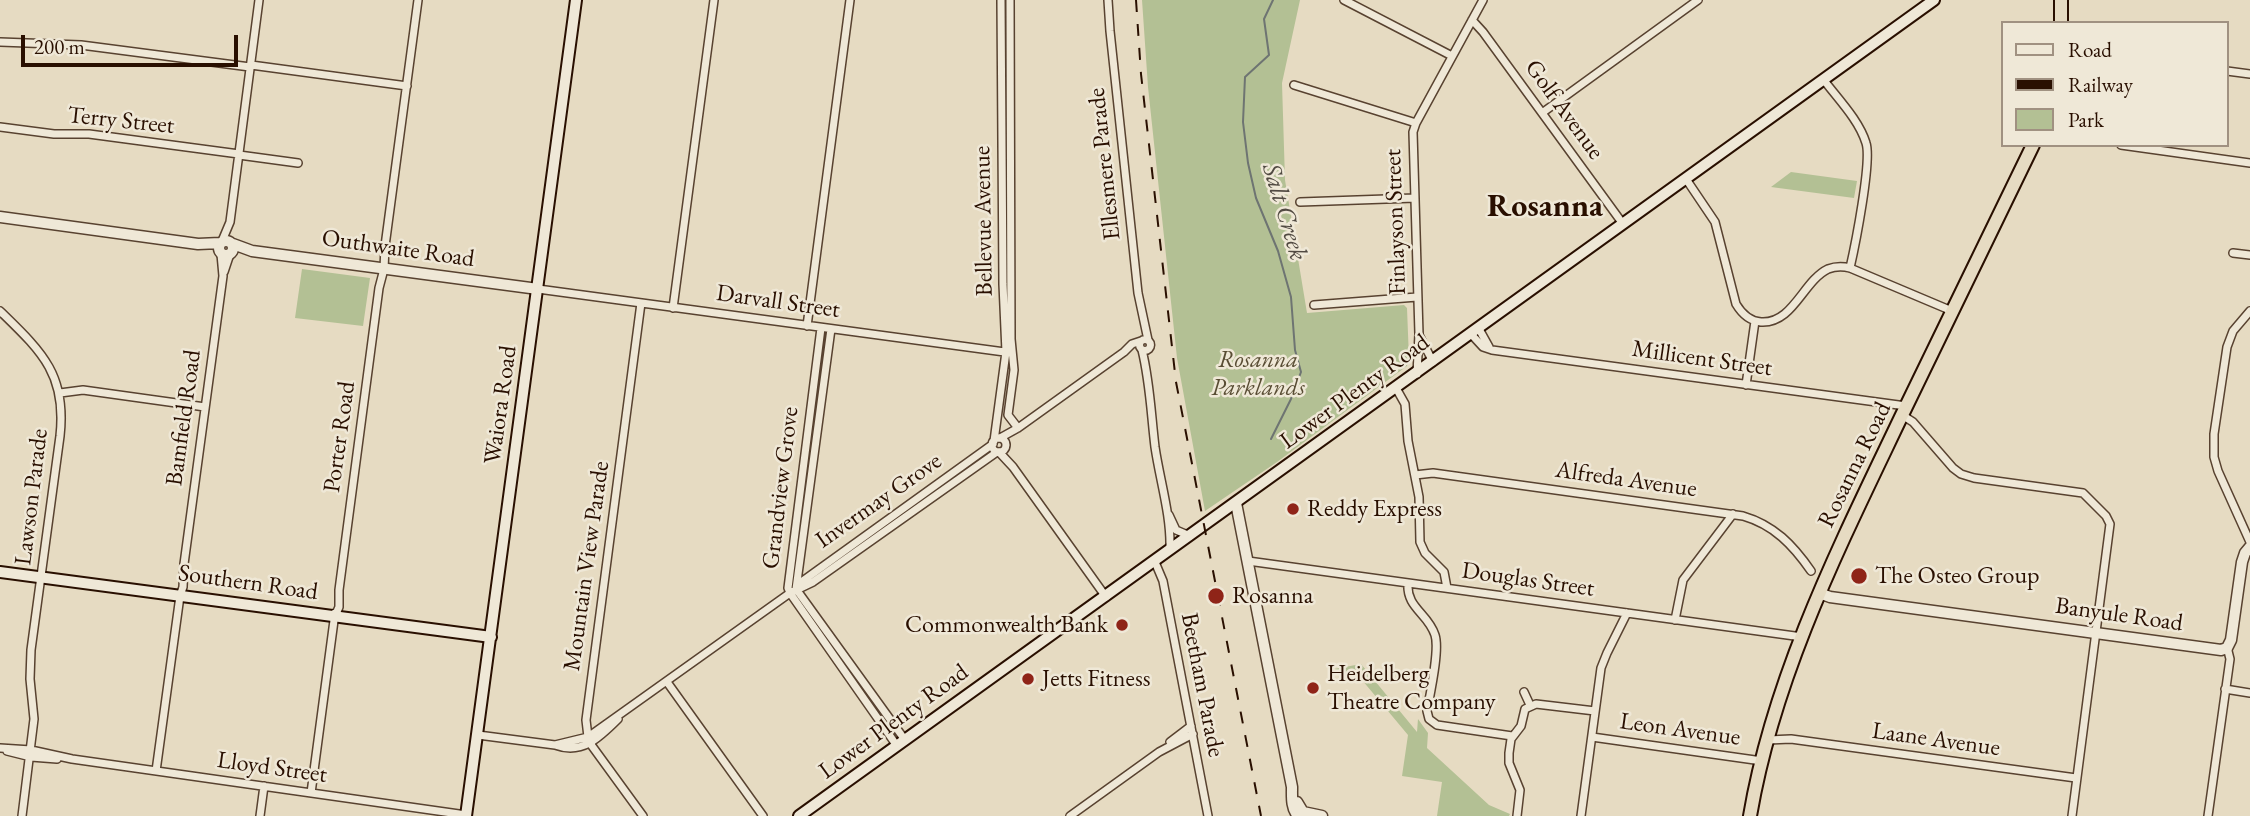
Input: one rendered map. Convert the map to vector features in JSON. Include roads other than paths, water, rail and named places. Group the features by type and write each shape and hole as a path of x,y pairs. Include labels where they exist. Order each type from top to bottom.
{"highway":[{"path":"2061,0 2061,21"},
{"name":"Rosanna Road","path":"1750,816 1780,696 1819,593 1842,539 2032,147"}],"main road":[{"name":"Waiora Road","path":"466,815 576,0"},
{"name":"Lower Plenty Road","path":"799,816 1934,0"},
{"name":"Southern Road","path":"0,572 491,637"}],"street":[{"name":"Bamfield Road","path":"156,771 183,587 259,0"},
{"name":"Porter Road","path":"311,793 335,616 339,607 339,590 418,0"},
{"path":"673,308 714,0"},
{"path":"807,326 850,0"},
{"name":"Bellevue Avenue","path":"1001,0 1003,284 1009,353 1014,370 1008,415 1018,428"},
{"name":"Bellevue Avenue","path":"1010,0 1009,353 999,445 1105,597"},
{"name":"Ellesmere Parade","path":"1108,0 1155,444 1167,511 1170,550"},
{"path":"1344,0 1452,55"},
{"name":"Finlayson Street","path":"1417,373 1419,334 1413,136 1416,123 1483,0"},
{"path":"1542,113 1698,0"},
{"name":"Golf Avenue","path":"1472,20 1623,225"},
{"path":"0,42 81,45 407,86"},
{"path":"2229,71 2250,74"},
{"path":"1824,79 1858,127 1868,147 1850,268"},
{"path":"1294,85 1416,123"},
{"name":"Terry Street","path":"0,127 54,134 89,134 298,163"},
{"path":"2135,147 2250,163"},
{"path":"1686,179 1715,222 1736,304 1745,316 1755,321 1770,322 1783,315 1819,276 1828,269 1839,266 1850,268 1952,311"},
{"path":"1300,202 1415,198"},
{"name":"Outhwaite Road","path":"1,218 538,289"},
{"path":"2233,253 2250,256"},
{"name":"Darvall Street","path":"538,289 1009,353"},
{"path":"1314,305 1417,297"},
{"name":"Mountain View Parade","path":"589,740 587,713 641,303"},
{"name":"Lawson Parade","path":"0,311 41,354 60,393 61,426 31,650 30,680 34,719 22,816"},
{"path":"2250,311 2233,331 2227,346 2213,449 2218,471 2250,542"},
{"path":"1746,384 1755,321"},
{"name":"Grandview Grove","path":"821,328 788,583 901,743"},
{"name":"Grandview Grove","path":"794,590 831,329"},
{"name":"Millicent Street","path":"1475,331 1483,346 1492,350 1746,384 1904,411"},
{"name":"Finlayson Street","path":"1419,334 1433,362"},
{"name":"Invermay Grove","path":"478,735 571,749 589,740 1124,352 1144,345"},
{"path":"1396,388 1405,404 1408,441 1420,509 1420,542 1425,553 1445,574 1443,588"},
{"path":"60,393 83,390 205,407"},
{"path":"1904,411 1961,474 2083,493 2110,523 2072,816"},
{"name":"Alfreda Avenue","path":"1415,475 1433,473 1733,514 1776,531 1797,551 1811,571"},
{"path":"1236,503 1292,787 1302,814 1322,816"},
{"path":"1167,511 1176,530 1190,536"},
{"path":"1675,620 1683,580 1733,514"},
{"path":"2208,816 2228,668 2225,648 2231,640 2243,557 2250,547"},
{"name":"Douglas Street","path":"1248,561 1802,637"},
{"name":"Beetham Parade","path":"1155,562 1163,581 1208,816"},
{"path":"1411,583 1413,604 1431,626 1436,638 1427,711 1429,719 1441,726 1512,736"},
{"name":"Banyule Road","path":"1819,593 1830,597 2225,648"},
{"path":"1581,816 1603,663 1627,613"},
{"path":"667,682 763,816"},
{"path":"2225,690 2250,693"},
{"path":"1517,816 1520,786 1509,761 1512,736 1521,726 1524,712 1530,705 1524,692"},
{"name":"Leon Avenue","path":"1530,705 1595,711"},
{"path":"1070,816 1192,730"},
{"name":"Laane Avenue","path":"1769,735 2076,778"},
{"name":"Leon Avenue","path":"1592,737 1762,761"},
{"path":"589,740 643,816"},
{"name":"Lloyd Street","path":"0,748 466,815"},
{"path":"260,816 264,786"}],"waterway":[{"name":"Salt Creek","path":"1271,439 1301,372 1295,350 1291,297 1278,251 1256,198 1243,122 1245,77 1269,55 1264,19 1273,0"}],"railway":[{"path":"1136,0 1141,74 1176,382 1261,816"}],"place":[{"name":"Reddy Express","path":"1293,509"},
{"name":"The Osteo Group","path":"1859,576"},
{"name":"Rosanna","path":"1216,596"},
{"name":"Commonwealth Bank","path":"1122,625"},
{"name":"Jetts Fitness","path":"1028,679"},
{"name":"Heidelberg Theatre Company","path":"1313,688"}],"district":[{"name":"Rosanna","path":"1545,207"}],"park label":[{"name":"Rosanna Parklands","path":"1258,374"}]}
